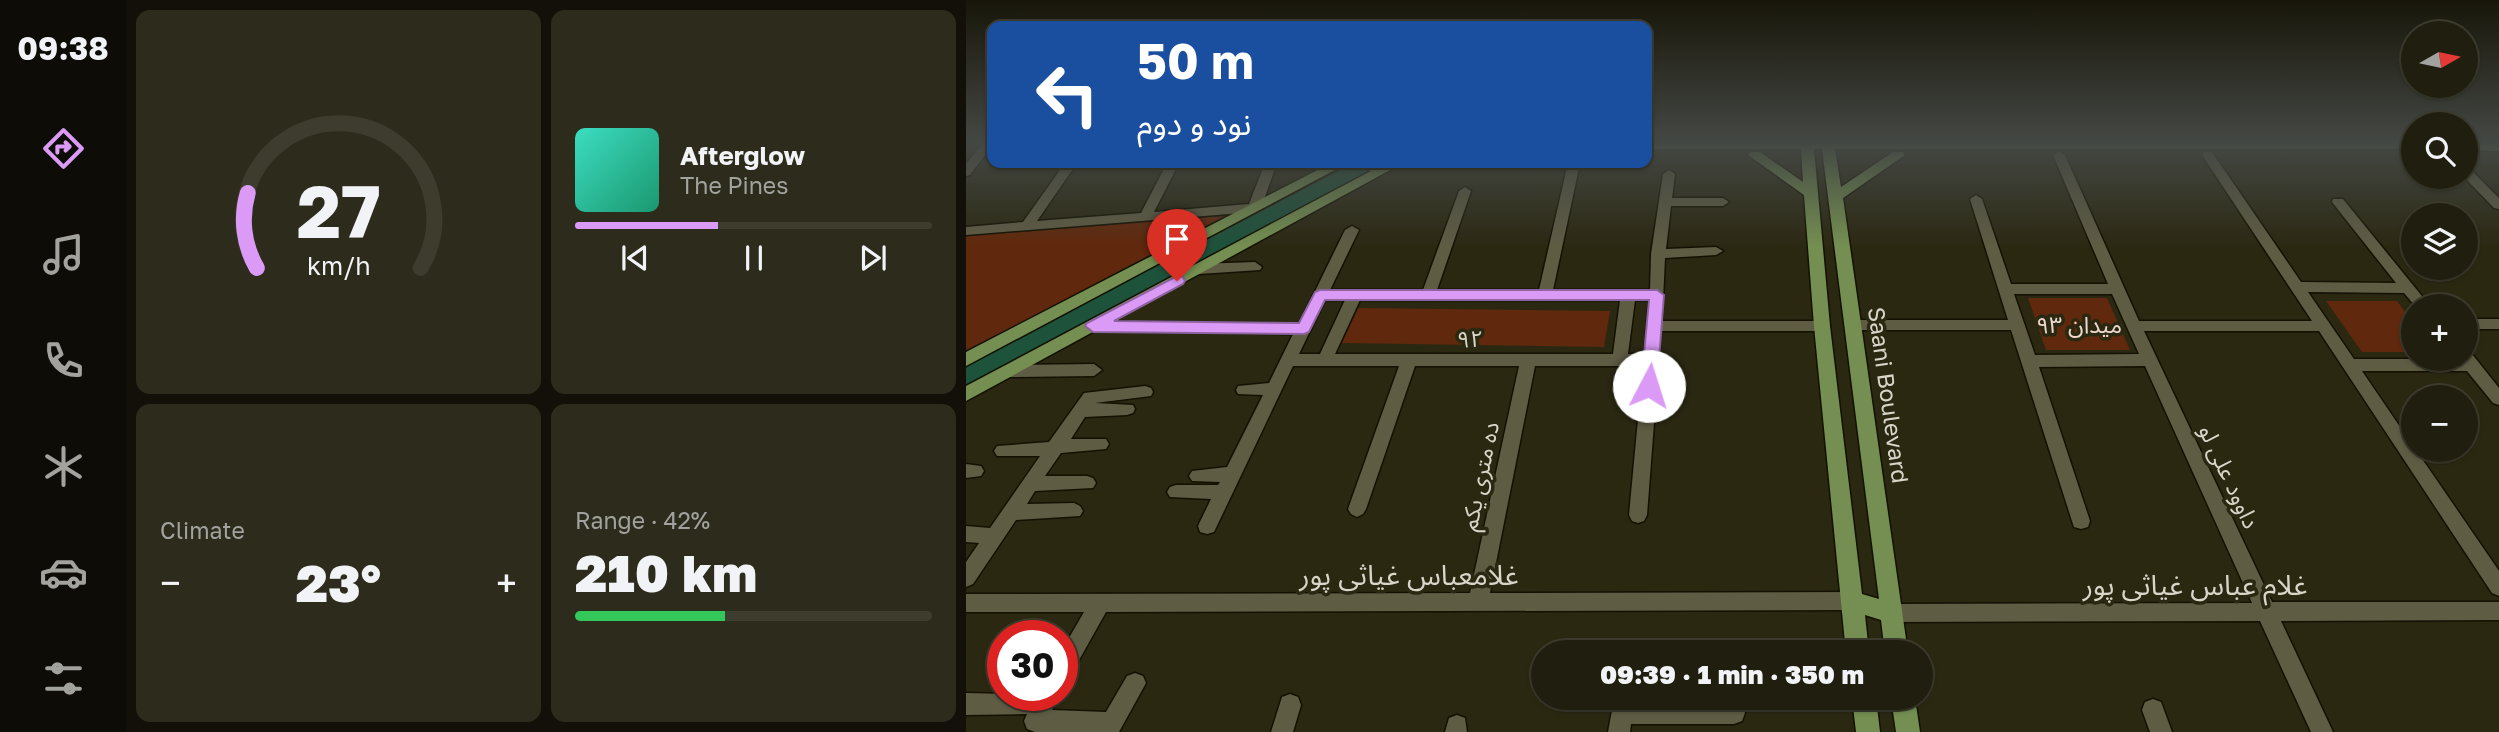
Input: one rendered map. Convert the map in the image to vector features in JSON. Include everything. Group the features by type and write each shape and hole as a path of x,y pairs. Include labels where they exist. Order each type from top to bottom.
{"main road":[{"path":"966,360 1312,178"},
{"path":"966,394 1367,178"},
{"path":"1790,178 1809,192"},
{"path":"1808,178 1856,640"},
{"name":"Saani Boulevard","path":"1833,178 1895,640"},
{"path":"1835,197 1863,178"},
{"path":"1852,601 1891,612"},
{"path":"1865,710 1868,732"},
{"path":"1905,710 1908,732"}],"street":[{"path":"1026,226 1060,178"},
{"path":"1145,217 1165,178"},
{"path":"966,231 1254,208 1265,178"},
{"path":"1545,295 1571,178"},
{"path":"1638,514 1657,295 1658,254 1668,178"},
{"name":"داوود علی لو","path":"2069,178 2117,289 2322,732"},
{"path":"2224,178 2499,587"},
{"path":"2478,184 2499,205"},
{"path":"1428,295 1465,191"},
{"path":"1976,199 2081,521"},
{"path":"1665,202 1723,202"},
{"path":"2338,202 2413,294"},
{"path":"1207,526 1352,230"},
{"path":"1658,254 1716,251"},
{"path":"1199,269 1255,267"},
{"path":"2297,287 2408,288"},
{"path":"2005,289 2117,289"},
{"path":"1320,295 1657,295"},
{"path":"1325,360 1355,295"},
{"path":"1620,360 1628,295"},
{"path":"2478,324 2499,324"},
{"path":"1853,325 2017,325"},
{"path":"1093,326 1304,329"},
{"path":"1654,326 1822,326"},
{"path":"2134,326 2323,326"},
{"name":"۹۲","path":"1288,360 1651,360"},
{"path":"1357,509 1409,360"},
{"name":"ده متری یکم","path":"1478,602 1528,360"},
{"path":"2028,360 2150,360"},
{"path":"2349,365 2401,363"},
{"path":"1009,372 1094,370"},
{"path":"2476,371 2499,399"},
{"path":"1244,390 1275,388"},
{"path":"966,578 1086,404 1145,392"},
{"path":"1086,404 1127,410"},
{"path":"1003,451 1101,444"},
{"path":"1198,477 1233,474"},
{"path":"1031,484 1087,482"},
{"path":"1176,492 1224,492"},
{"path":"1011,512 1074,511"},
{"path":"966,534 995,536"},
{"name":"غلامعباس غیاثی پور","path":"966,603 1852,601"},
{"path":"1078,642 1100,603"},
{"name":"غلام عباس غیاثی ‌پور","path":"1891,612 2499,611"},
{"path":"966,704 1039,713 1110,728 1135,683"},
{"path":"1282,732 1290,705"},
{"path":"2153,710 2161,732"},
{"path":"1620,723 1734,713"}],"green space":[{"path":"1225,216 966,351 966,236"},
{"name":"میدان ۹۳","path":"2028,298 2107,298 2130,350 2046,350"},
{"path":"2326,301 2397,301 2401,306 2401,352 2362,352"},
{"path":"1358,308 1610,311 1604,347 1342,343"}],"waterway":[{"path":"966,378 1342,178"}],"route":[{"path":"1177,281 1093,326 1304,329 1320,295 1657,295 1649,386"}]}
